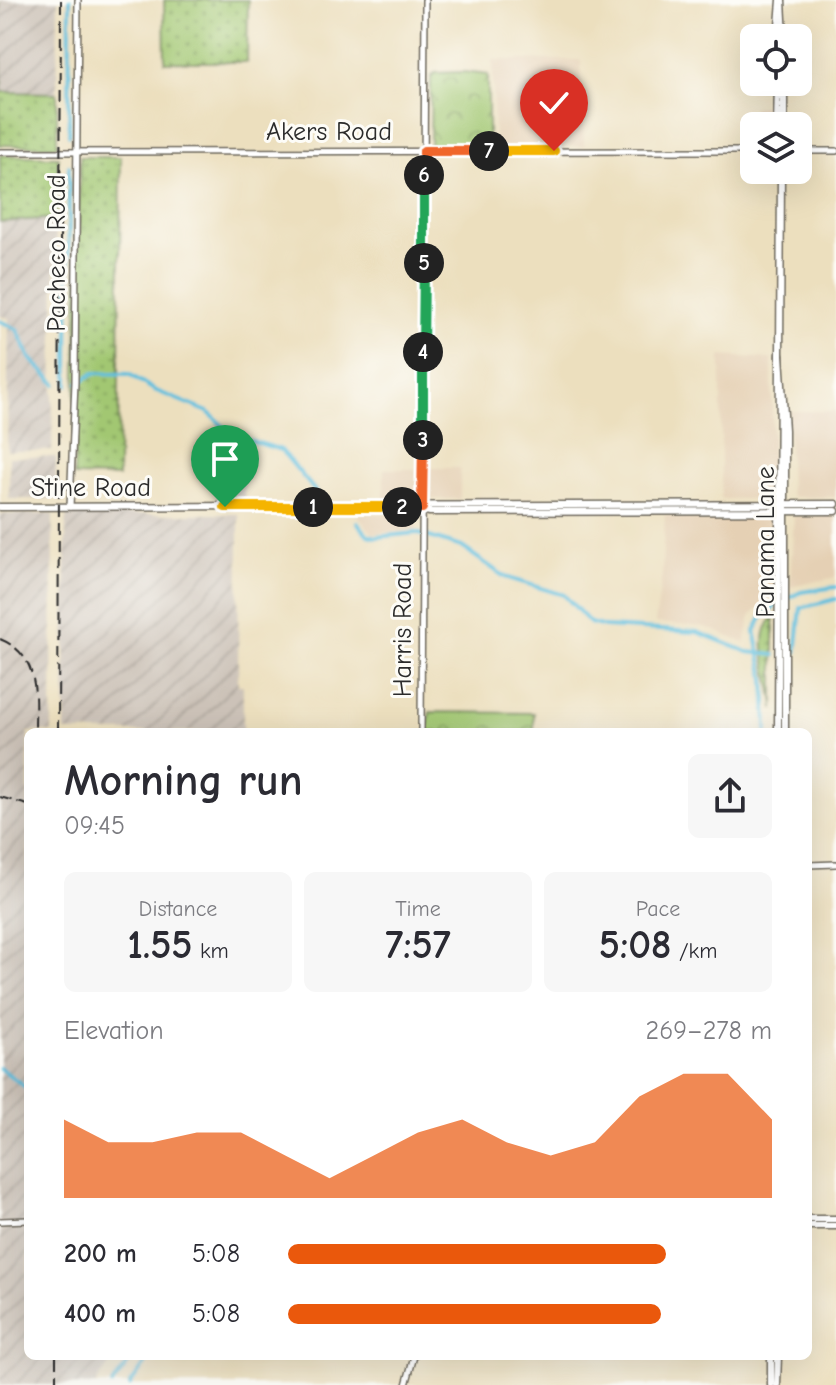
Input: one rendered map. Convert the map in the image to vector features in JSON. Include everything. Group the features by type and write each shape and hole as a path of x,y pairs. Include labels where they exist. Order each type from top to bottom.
{"main road":[{"path":"781,0 781,24"},
{"name":"Panama Lane","path":"781,184 781,508 785,708 781,728"},
{"name":"Panama Lane","path":"780,352 777,406 785,458 781,508"},
{"name":"Stine Road","path":"0,507 422,508 430,504 623,504 836,511"},
{"path":"482,511 517,504"},
{"path":"600,511 623,504"},
{"name":"Stine Road","path":"422,508 429,512 659,511 836,504"},
{"path":"659,511 685,505"},
{"name":"Panama Lane","path":"780,728 778,695 782,616"},
{"path":"778,695 785,708"},
{"path":"812,1220 835,1224"},
{"path":"812,1226 835,1224"},
{"path":"771,1360 774,1385"},
{"path":"774,1385 777,1360"}],"street":[{"name":"Pacheco Road","path":"70,507 75,382 78,0"},
{"name":"Harris Road","path":"421,728 425,0"},
{"name":"Akers Road","path":"0,152 740,151"},
{"path":"812,151 836,151"},
{"path":"812,865 836,864"},
{"path":"0,1221 24,1220"},
{"path":"406,1385 413,1360"}],"shaded area":[{"path":"0,0 58,0 57,93 2,93"},
{"path":"493,60 581,60 584,146 494,147"},
{"path":"753,106 773,106 773,112 753,112"},
{"path":"56,218 52,451 7,451 9,318 0,316 0,223"},
{"path":"721,356 772,359 772,495 768,499 721,499"},
{"path":"788,411 836,411 836,497 794,497 790,493"},
{"path":"218,422 246,437 244,499 217,499"},
{"path":"9,457 56,457 56,499 9,499"},
{"path":"429,468 460,468 460,499 430,499"},
{"path":"384,469 417,469 416,499 384,499"},
{"path":"0,514 53,514 52,728 24,728 24,1360 112,1360 95,1385 0,1385"},
{"path":"66,514 239,514 238,685 243,685 243,728 65,728"},
{"path":"356,514 414,514 417,530 373,534"},
{"path":"665,514 773,519 775,595 751,615 745,643 706,627 655,623 662,575"},
{"path":"794,515 836,516 836,577 790,587"}],"green space":[{"path":"164,0 248,0 247,62 165,62"},
{"path":"0,3 2,92 57,93 57,146 0,145"},
{"path":"435,73 488,75 488,144 430,145 431,77"},
{"path":"0,155 58,157 56,218 0,222"},
{"path":"80,157 121,157 118,477 74,476"},
{"path":"774,617 774,709 764,636"},
{"path":"430,712 534,713 534,728 428,728"}],"waterway":[{"path":"69,135 70,0"},
{"path":"68,385 69,166"},
{"path":"0,321 17,329 30,358 56,384"},
{"path":"79,383 94,373 129,374 154,390 208,412 233,435 281,450 315,491 317,500"},
{"path":"357,522 368,535 376,537 416,533 462,547 505,577 564,595 590,623 605,627 697,632 748,652 775,655"},
{"path":"785,600 801,592 836,587"},
{"path":"796,653 801,608 836,599"},
{"path":"767,728 765,679 755,631 762,618 777,605"},
{"path":"0,1068 24,1086"},
{"path":"112,1385 131,1360"},
{"path":"130,1385 149,1360"}],"railway":[{"path":"58,728 61,0"},
{"path":"0,639 13,646 29,666 35,691 35,728"},
{"path":"0,797 24,804"},
{"path":"56,1360 56,1385"}],"route":[{"path":"225,507 422,508 424,151 554,151"}]}
